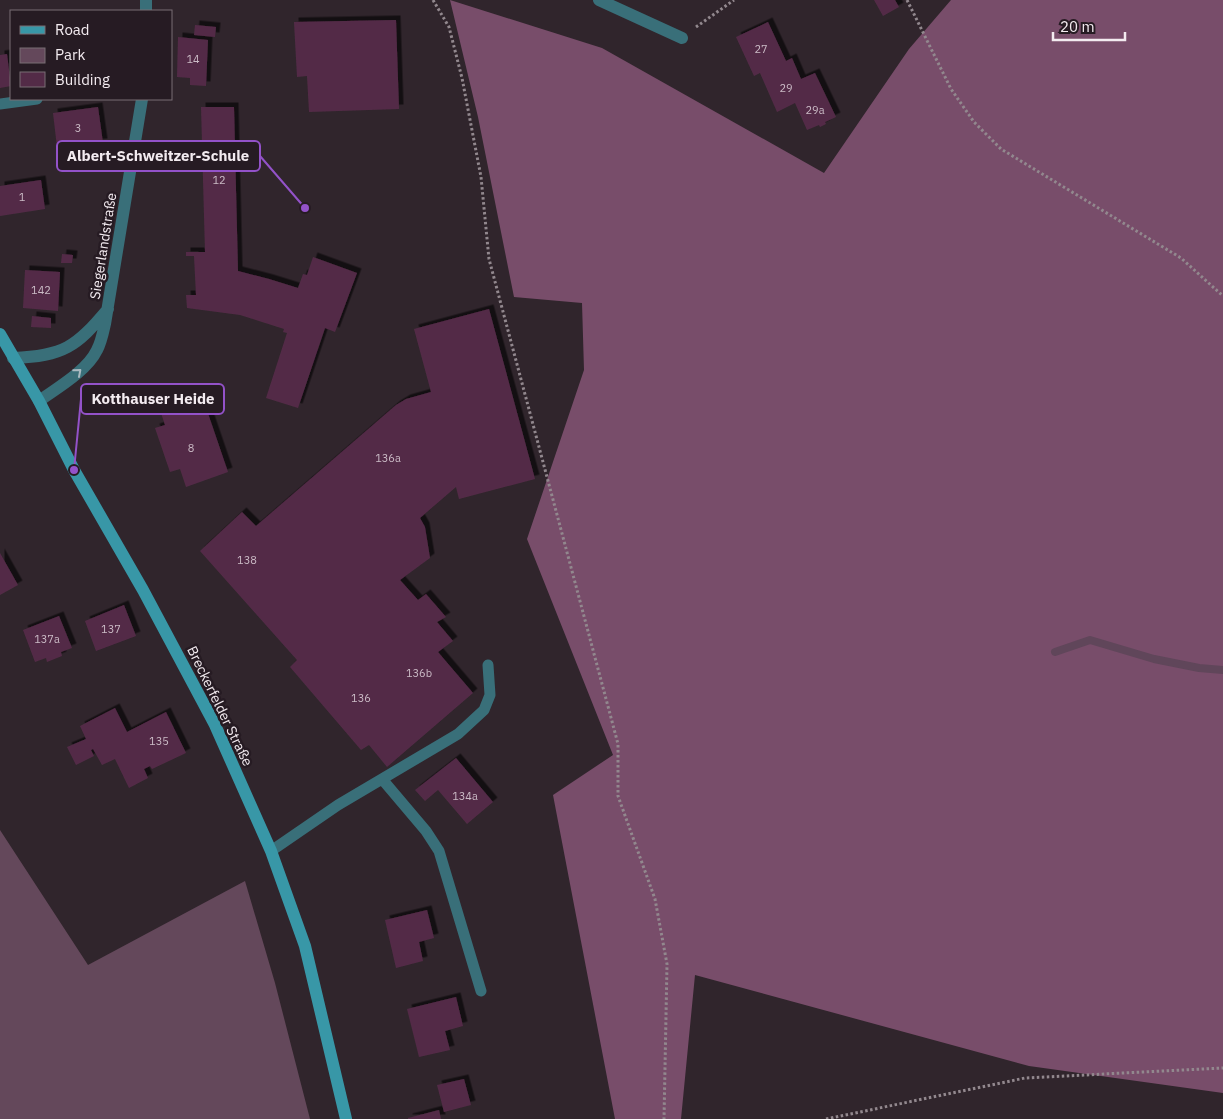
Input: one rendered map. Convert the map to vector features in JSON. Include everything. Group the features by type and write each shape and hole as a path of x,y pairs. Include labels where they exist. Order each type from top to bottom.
{"main road":[{"name":"Breckerfelder Straße","path":"0,334 39,401 74,470 121,549 215,725 271,851 305,946 346,1119"}],"street":[{"path":"598,0 682,38"},
{"name":"Siegerlandstraße","path":"39,401 65,383 93,358 98,349 108,309 142,100"},
{"name":"Siegerlandstraße","path":"13,358 38,357 68,348 88,333 108,309"}],"lane":[{"path":"0,104 30,100"},
{"path":"271,851 338,805 458,734 484,710 490,695 488,665"},
{"path":"382,779 426,831 439,851 481,991"}],"path":[{"path":"433,0 449,27 462,78 481,177 489,259 618,744 618,796 654,899 667,964 664,1119"},
{"path":"682,38 734,0"},
{"path":"907,0 951,89 974,122 1001,149 1181,258 1223,296"},
{"path":"826,1119 1025,1078 1223,1068"}],"green space":[{"path":"0,830 88,965 245,881 275,983 310,1119 0,1119"}],"shaded area":[{"path":"450,0 602,48 824,173 909,49 951,0 1223,0 1223,1093 1029,1066 695,975 681,1119 615,1119 553,795 613,755 527,539 584,370 582,303 514,297 478,117"}],"building":[{"path":"874,0 895,0 899,7 883,16"},
{"path":"396,20 399,109 309,112 307,76 297,77 294,22"},
{"path":"768,22 786,61 792,58 801,79 815,73 836,117 825,122 826,124 807,130 795,103 777,112 760,73 754,76 736,37"},
{"path":"195,25 216,27 215,37 194,35"},
{"path":"178,37 208,40 206,86 190,85 190,78 177,77"},
{"path":"7,54 10,86 0,88 0,55"},
{"path":"98,107 103,143 57,147 53,113"},
{"path":"201,107 234,107 238,271 298,288 303,274 307,275 313,257 357,273 335,332 325,328 298,408 266,398 287,333 283,332 284,329 240,315 187,308 186,295 196,295 194,256 186,256 186,252 205,252"},
{"path":"41,180 45,209 0,216 0,186"},
{"path":"62,254 73,255 72,263 61,263"},
{"path":"25,270 60,272 58,311 23,308"},
{"path":"489,309 535,479 459,499 456,487 420,518 425,527 430,558 400,580 418,600 426,594 446,617 437,622 453,641 438,652 473,693 387,767 369,745 361,750 290,667 297,660 200,551 242,512 256,526 396,405 406,399 431,392 414,329"},
{"path":"32,316 51,318 51,328 31,327"},
{"path":"200,390 228,472 186,487 180,469 170,472 155,428 165,425 158,404"},
{"path":"0,553 18,585 0,595"},
{"path":"124,605 136,636 96,651 85,621"},
{"path":"59,616 72,648 61,652 62,656 47,662 46,658 35,662 23,630"},
{"path":"115,708 127,732 166,712 186,753 152,769 150,766 144,769 148,778 129,788 115,759 102,765 93,749 91,750 94,756 76,765 67,747 86,739 80,726"},
{"path":"456,758 493,802 467,824 438,790 425,801 415,790"},
{"path":"427,910 434,938 419,942 423,961 396,968 385,920"},
{"path":"456,997 463,1026 445,1031 450,1050 419,1057 407,1009"},
{"path":"464,1079 471,1105 444,1112 437,1085"},
{"path":"439,1110 441,1119 408,1119 408,1118"}],"waterway":[{"path":"1055,652 1090,640 1154,659 1199,668 1223,670"}],"place":[{"name":"Albert-Schweitzer-Schule","path":"305,208"},
{"name":"Kotthauser Heide","path":"74,470"}]}
